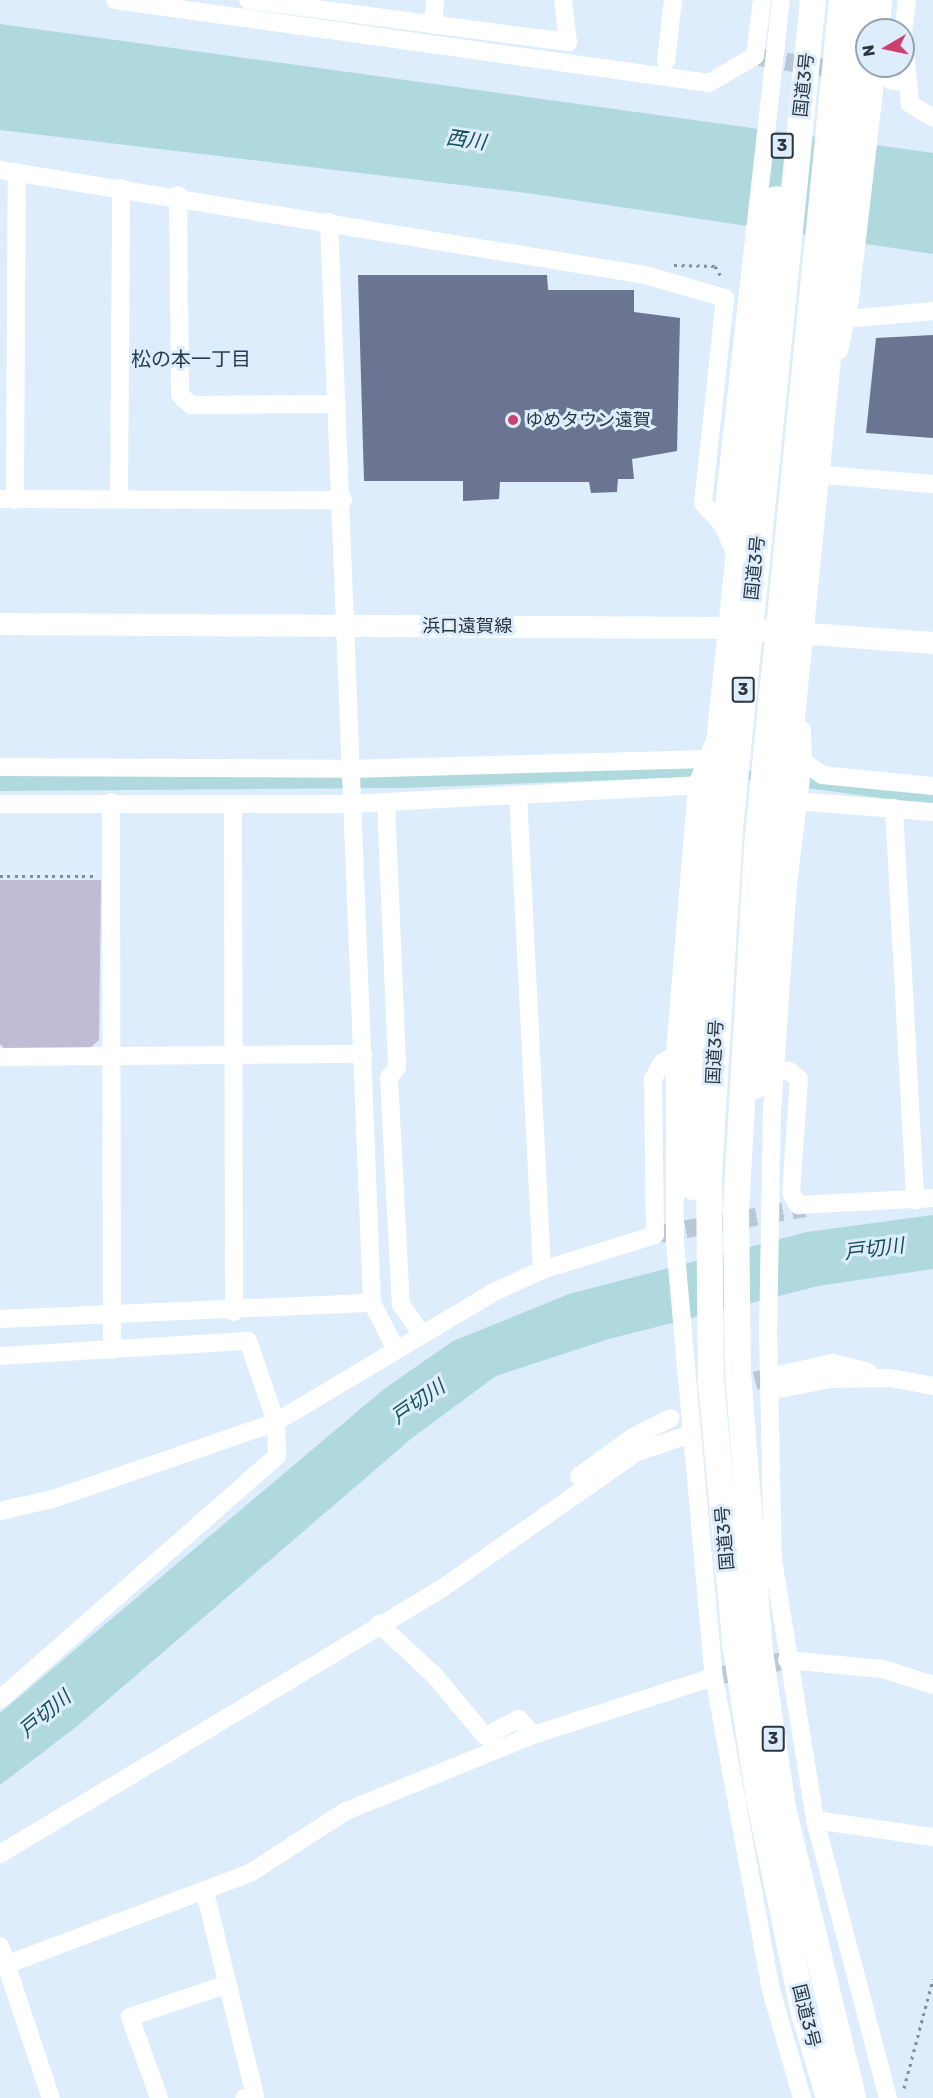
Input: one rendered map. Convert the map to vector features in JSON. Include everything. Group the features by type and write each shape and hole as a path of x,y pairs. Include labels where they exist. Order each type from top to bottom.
{"highway":[{"name":"3","path":"735,552 764,293 804,0"},
{"name":"国道3号","path":"813,0 730,830 709,1172 711,1374 735,1642 759,1798 804,2013 829,2098"},
{"name":"国道3号","path":"842,0 757,846 739,1132 738,1373 760,1651 783,1808 853,2098"},
{"path":"739,1132 767,1075 788,724 801,632 824,367 841,298 873,86 864,0"},
{"path":"711,1374 694,1221 684,1063 722,724 735,552"}],"main road":[{"name":"浜口遠賀線","path":"0,624 728,628 933,643"}],"street":[{"path":"116,0 709,83 755,56 762,0"},
{"path":"433,25 435,0"},
{"path":"259,1 351,7 433,25 568,42 563,0"},
{"path":"666,61 673,0"},
{"path":"722,524 781,0"},
{"path":"881,18 883,0"},
{"path":"907,0 903,31 910,104 933,118"},
{"path":"875,78 873,86 909,83"},
{"path":"343,500 7,500 8,171 178,195 645,275 725,298 703,503 722,524 735,552"},
{"path":"119,499 121,188"},
{"path":"178,195 180,395 191,405 338,404"},
{"path":"329,222 349,626 350,804 363,1054 372,1303 395,1348"},
{"path":"858,318 933,311"},
{"path":"813,474 933,484"},
{"path":"722,724 697,785 675,1243 714,1677 771,1990 801,2098"},
{"path":"788,724 802,730 803,761 767,1075 768,1330 771,1383 773,1560 787,1660 815,1820 888,2098"},
{"path":"0,767 350,769 707,759"},
{"path":"803,761 822,775 933,786"},
{"path":"0,804 111,802 350,804 697,785"},
{"path":"518,795 542,1270"},
{"path":"797,801 933,812"},
{"path":"111,802 108,1055 112,1350"},
{"path":"386,802 397,1067 389,1078 401,1304 422,1335"},
{"path":"232,804 234,1312"},
{"path":"767,1075 799,1079 791,1193 798,1205 924,1199 894,808"},
{"path":"0,1057 363,1054"},
{"path":"0,1511 53,1499 276,1422 348,1382 395,1348 542,1270 655,1235 653,1079 684,1063"},
{"path":"0,1319 234,1312 372,1303"},
{"path":"0,1356 248,1341 276,1422 277,1456 0,1699"},
{"path":"771,1383 890,1378 933,1386"},
{"path":"555,1506 574,1480 633,1437 671,1418"},
{"path":"0,1854 476,1566 555,1506 635,1453 693,1433"},
{"path":"379,1624 435,1676 485,1736 519,1719 533,1735"},
{"path":"787,1660 883,1669 933,1685"},
{"path":"8,1964 205,1892 250,1873 346,1811 533,1735 714,1677"},
{"path":"815,1820 933,1837"},
{"path":"205,1892 255,2096 244,2098"},
{"path":"0,1946 8,1964 51,2098"},
{"path":"159,2098 130,2017 228,1984"}],"path":[{"path":"0,876 110,875"},
{"path":"902,2098 933,1979"}],"shaded area":[{"path":"0,880 101,880 99,1040 90,1048 5,1049 0,1044"}],"water":[{"name":"西川","path":"0,24 933,153 933,254 527,193 0,130"},
{"path":"690,763 933,793 933,805 747,780 664,778 403,788 0,791 0,776"},
{"name":"戸切川","path":"933,1215 933,1269 818,1286 609,1339 496,1376 412,1438 76,1727 0,1785 0,1713 384,1389 453,1341 569,1294 807,1232"}],"building":[{"name":"ゆめタウン遠賀","path":"358,275 547,275 548,290 634,290 634,312 680,318 677,451 632,459 634,479 618,479 617,492 591,493 589,482 500,482 499,499 463,501 463,481 364,481"},
{"path":"933,335 933,438 866,433 876,338"}],"tunnel":[{"path":"759,57 847,72"},
{"path":"659,1234 805,1208"},
{"path":"729,1388 773,1376"},
{"path":"714,1677 787,1660"}],"place":[{"name":"ゆめタウン遠賀","path":"513,420"}],"district":[{"name":"松の本一丁目","path":"191,359"}]}
